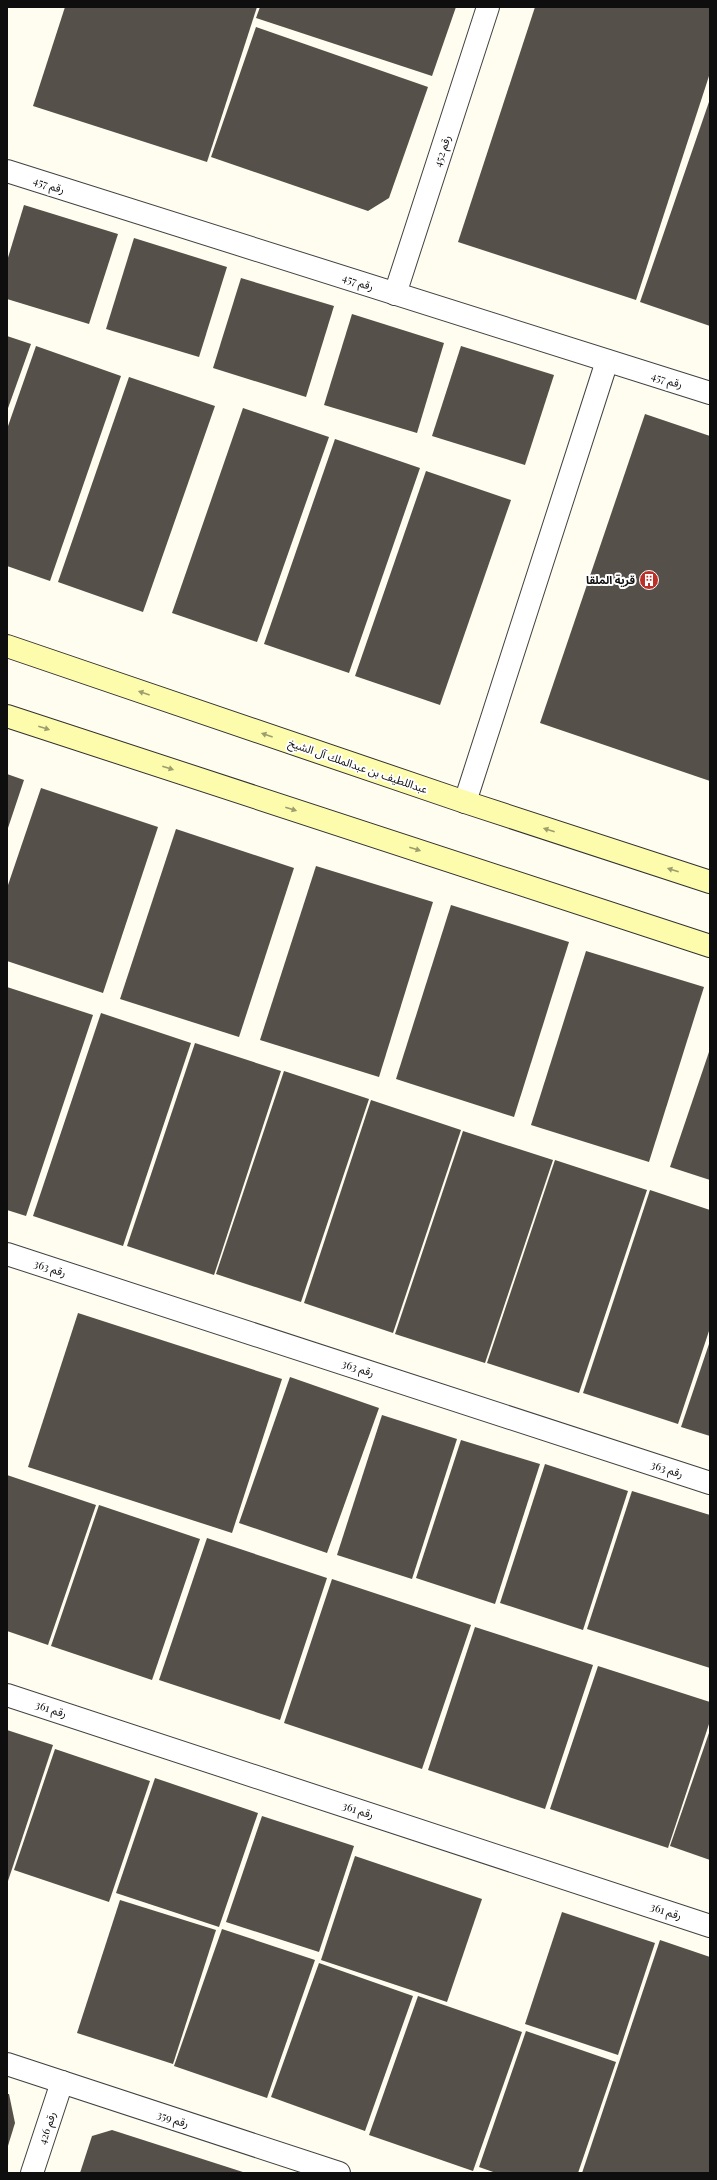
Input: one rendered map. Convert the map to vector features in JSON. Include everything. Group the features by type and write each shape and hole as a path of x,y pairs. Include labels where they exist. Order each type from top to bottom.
{"street":[{"name":"رقم 452","path":"395,294 488,7"},
{"name":"رقم 457","path":"7,171 710,393"},
{"path":"465,802 607,361"},
{"name":"عبداللطيف بن عبدالملك آل الشيخ","path":"7,646 465,802 710,882"},
{"path":"7,716 710,946"},
{"name":"رقم 363","path":"7,1254 710,1483"},
{"name":"رقم 361","path":"7,1695 710,1926"},
{"name":"رقم 359","path":"7,2064 339,2173"},
{"name":"رقم 426","path":"32,2173 62,2082"}],"building":[{"path":"65,7 257,7 207,162 33,106"},
{"path":"260,7 456,7 432,76 256,18"},
{"path":"535,7 710,7 710,73 636,300 458,242"},
{"path":"256,27 428,87 389,198 368,211 211,157"},
{"path":"710,99 710,326 640,302"},
{"path":"24,205 118,234 89,324 7,299 7,261"},
{"path":"134,238 227,267 199,357 106,329"},
{"path":"241,278 334,306 306,397 213,368"},
{"path":"352,314 444,343 417,433 324,405"},
{"path":"7,336 31,344 7,411"},
{"path":"36,346 121,376 50,581 7,566 7,429"},
{"path":"461,346 554,375 525,465 432,436"},
{"path":"129,377 215,406 143,612 58,582"},
{"path":"243,408 329,437 257,642 172,613"},
{"name":"قرية الملقا","path":"645,414 710,436 710,781 540,723"},
{"path":"335,439 420,468 349,673 264,644"},
{"path":"426,471 511,500 440,705 355,676"},
{"path":"7,774 24,780 7,831"},
{"path":"41,788 158,827 103,993 7,961 7,888"},
{"path":"176,829 294,868 239,1037 120,999"},
{"path":"316,866 433,902 379,1077 260,1040"},
{"path":"451,905 569,942 514,1117 396,1079"},
{"path":"586,951 704,987 649,1162 531,1125"},
{"path":"7,987 93,1015 26,1216 7,1210"},
{"path":"101,1013 191,1043 123,1246 33,1216"},
{"path":"195,1043 281,1071 214,1275 127,1246"},
{"path":"710,1049 710,1180 670,1167"},
{"path":"284,1071 369,1099 301,1302 216,1274"},
{"path":"371,1100 461,1130 393,1333 304,1303"},
{"path":"463,1131 553,1160 485,1363 395,1334"},
{"path":"555,1160 647,1190 579,1393 487,1363"},
{"path":"650,1190 710,1210 710,1328 678,1424 583,1393"},
{"path":"78,1313 282,1379 232,1533 28,1467"},
{"path":"710,1341 710,1436 681,1427"},
{"path":"290,1377 379,1408 327,1553 239,1523"},
{"path":"382,1415 457,1439 412,1579 337,1555"},
{"path":"461,1440 540,1464 495,1604 416,1578"},
{"path":"545,1464 628,1491 583,1630 500,1603"},
{"path":"7,1475 96,1505 48,1645 7,1631"},
{"path":"632,1491 710,1515 710,1668 587,1629"},
{"path":"99,1505 200,1539 152,1680 51,1646"},
{"path":"207,1538 327,1578 280,1720 159,1680"},
{"path":"332,1579 471,1625 422,1769 284,1723"},
{"path":"475,1627 593,1665 545,1809 428,1770"},
{"path":"598,1666 710,1702 710,1721 668,1848 550,1809"},
{"path":"7,1730 53,1745 7,1884"},
{"path":"710,1730 710,1860 670,1846"},
{"path":"55,1749 150,1781 109,1902 14,1870"},
{"path":"155,1778 258,1813 219,1927 116,1893"},
{"path":"262,1816 354,1846 319,1952 226,1922"},
{"path":"355,1856 482,1899 447,2002 321,1960"},
{"path":"120,1900 216,1930 173,2064 77,2033"},
{"path":"562,1912 655,1943 618,2055 525,2024"},
{"path":"222,1929 315,1960 267,2098 174,2066"},
{"path":"660,1940 710,1957 710,2173 582,2173"},
{"path":"319,1963 413,1996 365,2131 271,2097"},
{"path":"418,1996 522,2032 473,2171 369,2135"},
{"path":"526,2031 616,2062 578,2173 496,2173 479,2167"},
{"path":"7,2094 9,2094 15,2123 7,2149"},
{"path":"112,2130 246,2173 80,2173 92,2136"}],"place":[{"name":"قرية الملقا","path":"649,580"}]}
